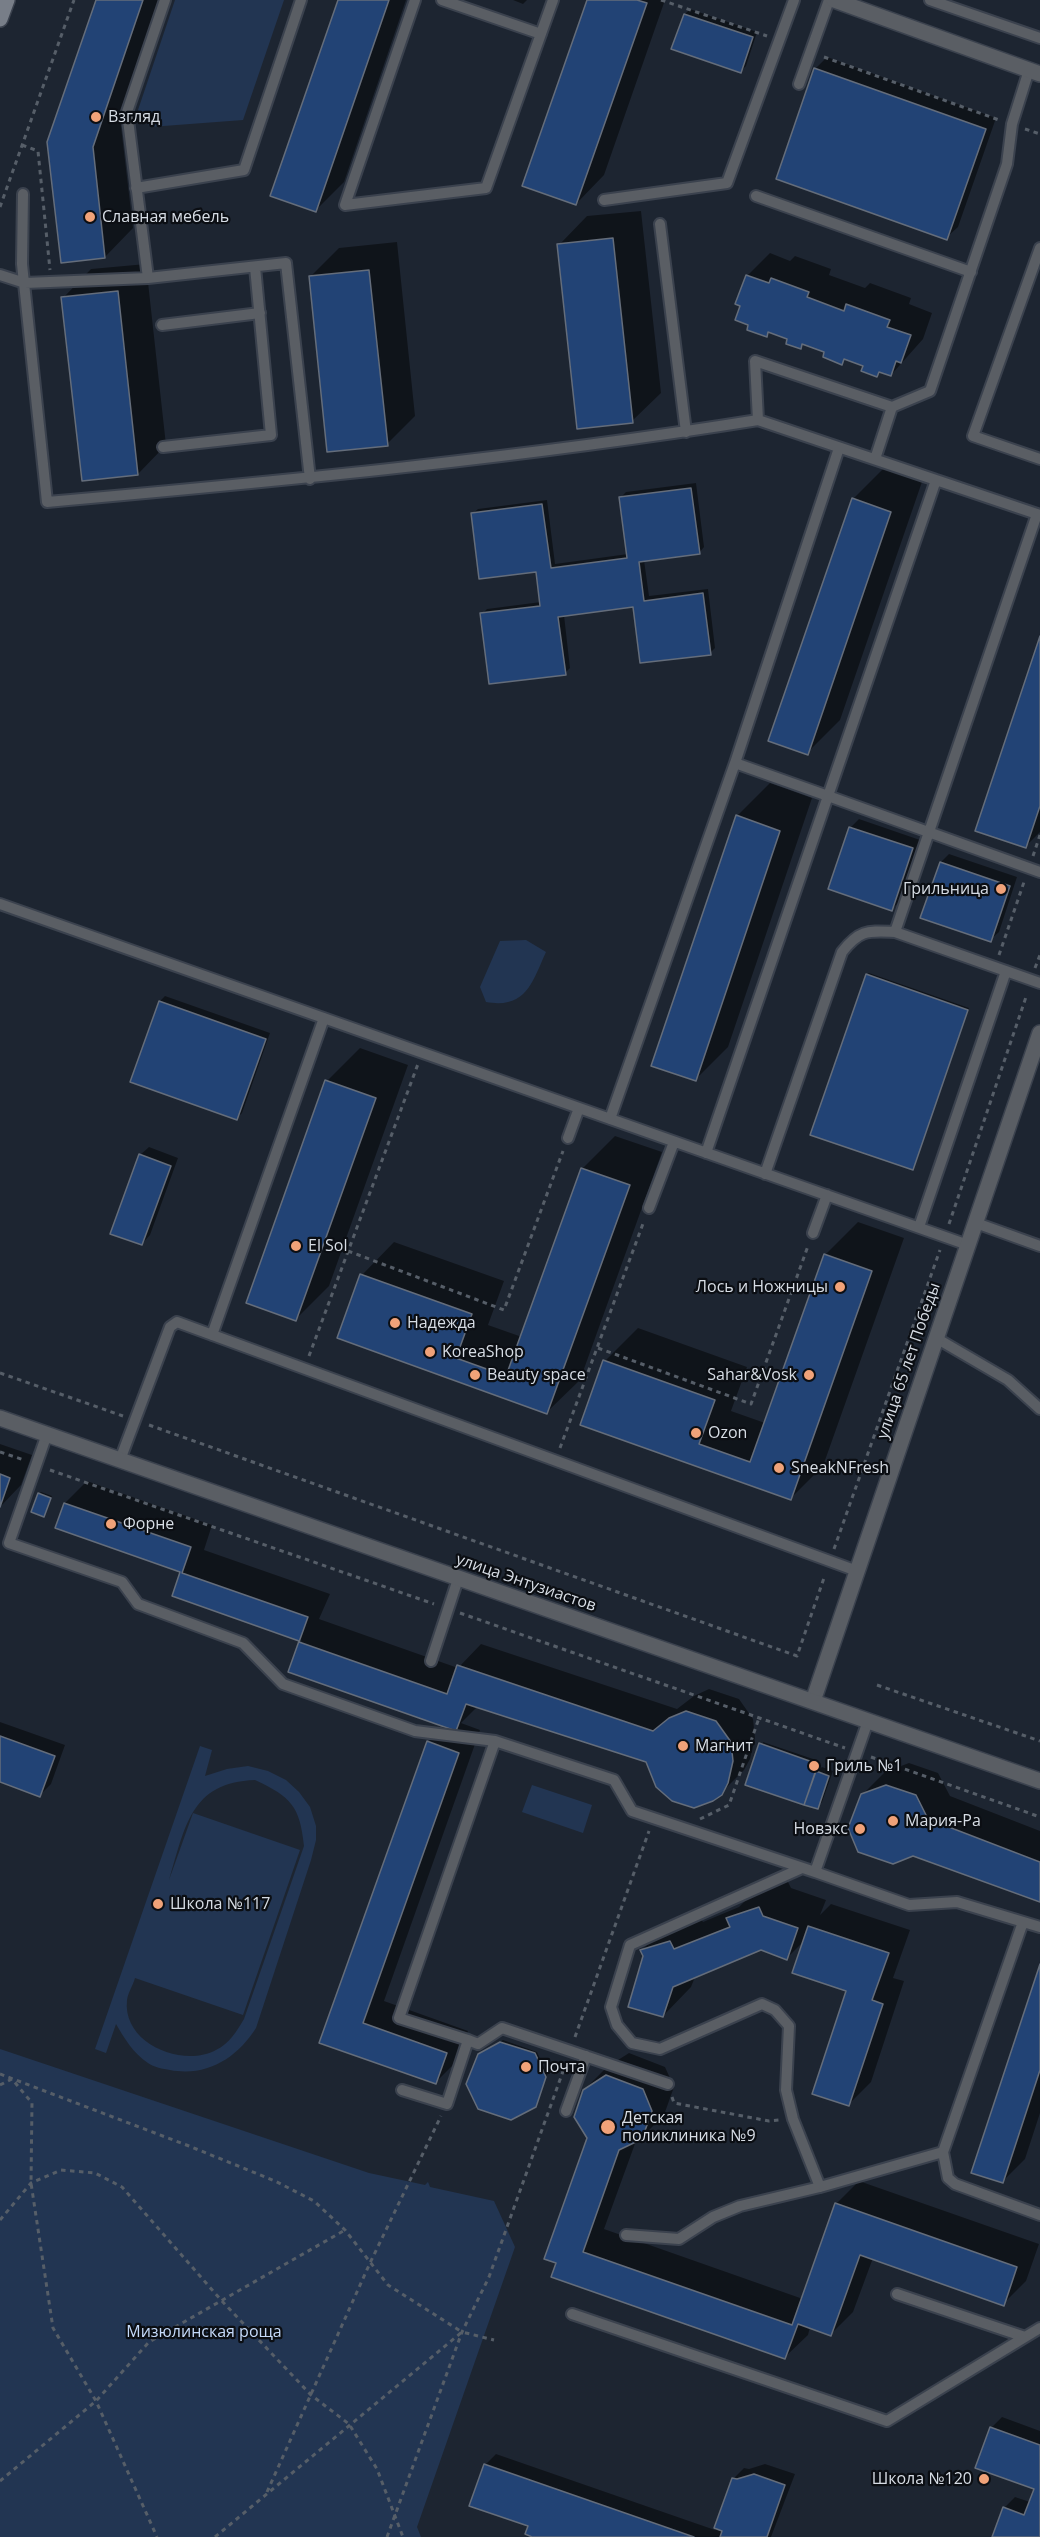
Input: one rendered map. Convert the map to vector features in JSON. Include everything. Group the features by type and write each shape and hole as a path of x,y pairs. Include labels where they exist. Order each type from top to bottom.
{"main road":[{"path":"0,19 7,0"}],"street":[{"path":"832,0 862,5 1035,72"},
{"name":"улица 65 лет Победы","path":"813,1701 1040,1033"},
{"name":"улица Энтузиастов","path":"0,1418 1040,1781"}],"lane":[{"path":"148,278 127,112 165,0"},
{"path":"136,188 244,170 300,0"},
{"path":"415,0 345,205 486,188 553,0"},
{"path":"442,0 540,34"},
{"path":"604,201 727,183 794,0"},
{"path":"799,84 832,0"},
{"path":"930,0 1040,38"},
{"path":"758,420 755,361 892,407 930,390 1007,164 1012,124 1035,72"},
{"path":"23,194 22,264 47,502 310,479 686,432 758,420 1039,515 895,932"},
{"path":"756,196 971,272"},
{"path":"660,224 686,432"},
{"path":"1039,254 973,436 1040,459"},
{"path":"0,275 25,283 148,278 286,263 310,479"},
{"path":"163,447 271,435 255,267"},
{"path":"162,325 260,313"},
{"path":"875,459 892,407"},
{"path":"610,1119 735,763 839,448"},
{"path":"706,1153 936,480"},
{"path":"735,763 1040,872"},
{"path":"0,904 968,1245"},
{"path":"765,1174 842,952 854,937 873,931 895,932 1036,981"},
{"path":"918,1227 1001,969"},
{"path":"212,1335 324,1018"},
{"path":"568,1138 579,1108"},
{"path":"649,1208 674,1142"},
{"path":"813,1233 827,1196"},
{"path":"976,1223 1040,1246"},
{"path":"120,1460 170,1327 177,1322 856,1571"},
{"path":"936,1338 1008,1380 1040,1409"},
{"path":"47,1434 5,1542 122,1582 138,1604 243,1643 283,1684 415,1731 495,1741 614,1780 632,1811 909,1905 957,1902 1040,1927"},
{"path":"431,1661 458,1579"},
{"path":"815,1872 868,1721"},
{"path":"495,1741 399,2018 478,2044 502,2028 668,2084"},
{"path":"802,1868 630,1945 611,2007 617,2025 632,2043 660,2049 762,2004 775,2010 789,2026 786,2090 793,2119 820,2187"},
{"path":"1023,1922 943,2152 948,2178 955,2184 1040,2215"},
{"path":"402,2090 447,2104 468,2040"},
{"path":"566,2111 586,2056"},
{"path":"626,2235 679,2239 713,2217 740,2206 820,2187 943,2152"},
{"path":"897,2294 1025,2337"},
{"path":"572,2314 886,2421 1040,2328"}],"path":[{"path":"0,207 74,0"},
{"path":"661,0 780,40"},
{"path":"810,52 1040,134"},
{"path":"22,146 38,151 52,282"},
{"path":"1001,969 1040,835"},
{"path":"0,1373 797,1656 1036,981 1040,955"},
{"path":"304,1369 422,1053"},
{"path":"348,1251 504,1310 568,1138"},
{"path":"555,1461 649,1208"},
{"path":"598,1348 750,1404 813,1233"},
{"path":"0,1452 1040,1817"},
{"path":"877,1685 1040,1741"},
{"path":"682,1828 729,1805 759,1718"},
{"path":"387,2537 462,2332 489,2277 653,1818"},
{"path":"0,2074 275,2181 314,2202 345,2230 388,2285 462,2332 494,2340"},
{"path":"0,2085 12,2079"},
{"path":"12,2079 32,2103 30,2183 53,2328 96,2402 157,2537"},
{"path":"668,2084 674,2103 769,2121 793,2119"},
{"path":"267,2493 370,2263 447,2104"},
{"path":"0,2220 30,2183 61,2170 96,2173 122,2187 221,2300 311,2396 349,2424 377,2469 403,2537"},
{"path":"0,2481 96,2402 149,2342 345,2230"},
{"path":"215,2537 462,2332"}],"green space":[{"path":"175,0 284,0 243,120 150,127 138,110"},
{"path":"526,940 546,952 526,991 510,1002 486,1002 480,987 500,941"},
{"path":"200,1746 212,1750 205,1776 227,1769 248,1766 268,1771 286,1780 310,1807 316,1826 316,1840 256,2028 240,2048 230,2056 220,2063 196,2071 170,2070 150,2064 134,2050 116,2024 106,2053 95,2049","holes":["255,1780 277,1792 292,1804 300,1821 304,1846 244,2019 229,2041 216,2050 202,2055 172,2054 144,2040 134,2029 128,2016 127,2000 135,1978 243,2015 300,1850 193,1813 169,1880 186,1826 194,1811 203,1799 216,1789 233,1783"]},
{"path":"532,1785 592,1805 583,1833 522,1812"},
{"name":"Мизюлинская роща","path":"0,2049 369,2173 425,2185 428,2182 430,2187 494,2201 515,2247 417,2527 421,2537 0,2537"}],"building":[{"path":"96,0 143,0 93,147 105,258 61,263 47,142"},
{"path":"338,0 389,0 316,212 270,196"},
{"path":"587,0 637,0 647,3 576,205 522,186"},
{"path":"684,14 753,37 741,73 671,49"},
{"path":"814,68 986,129 947,240 776,179"},
{"path":"613,238 633,423 577,429 557,244"},
{"path":"369,270 388,446 327,452 309,276"},
{"path":"746,275 769,283 771,278 809,292 807,297 844,311 846,304 890,320 887,327 911,335 901,363 896,361 891,376 879,372 877,377 861,371 863,366 844,359 842,365 823,357 824,352 802,344 801,349 786,344 787,339 768,332 767,337 747,330 748,325 735,320 740,306 735,304"},
{"path":"118,291 138,475 82,481 61,297"},
{"path":"691,488 700,554 639,562 644,601 703,593 711,655 640,663 633,607 558,617 566,675 489,684 480,613 540,606 536,572 479,579 471,513 542,504 551,568 627,558 619,497"},
{"path":"852,498 891,512 808,755 768,741"},
{"path":"1040,636 1040,806 1026,848 975,831"},
{"path":"736,815 780,831 696,1081 651,1066"},
{"path":"849,827 913,848 892,911 828,889"},
{"path":"940,862 1010,886 991,942 920,918"},
{"path":"866,974 968,1010 913,1170 810,1135"},
{"path":"159,1001 266,1039 237,1120 130,1082"},
{"path":"325,1080 376,1098 296,1321 246,1303"},
{"path":"139,1154 171,1166 142,1245 110,1234"},
{"path":"581,1168 630,1185 547,1414 337,1338 360,1274 472,1314 456,1358 506,1376"},
{"path":"824,1254 872,1271 791,1500 580,1425 603,1360 715,1400 699,1444 750,1462"},
{"path":"0,1474 10,1478 0,1507"},
{"path":"38,1493 51,1498 44,1517 31,1512"},
{"path":"64,1503 191,1547 182,1573 308,1617 299,1642 447,1694 457,1665 653,1731 669,1718 686,1711 716,1721 731,1742 733,1761 728,1783 722,1795 694,1808 672,1801 656,1787 646,1762 466,1704 456,1731 288,1672 299,1641 172,1596 180,1572 55,1528"},
{"path":"0,1736 55,1756 40,1797 0,1782"},
{"path":"427,1741 459,1753 363,2023 447,2053 436,2084 319,2043"},
{"path":"759,1743 818,1764 804,1805 745,1785"},
{"path":"816,1771 829,1776 818,1809 804,1805"},
{"path":"886,1785 916,1795 928,1819 1040,1862 1040,1902 913,1856 893,1864 858,1852 848,1828 861,1794"},
{"path":"759,1907 763,1916 798,1928 787,1960 761,1950 673,1987 663,2017 628,2007 643,1956 640,1950 670,1941 674,1949 730,1927 726,1918"},
{"path":"808,1926 889,1953 872,2000 883,2004 849,2106 812,2094 846,1991 792,1973"},
{"path":"1040,1964 1040,2070 1003,2183 971,2173"},
{"path":"500,2042 535,2053 546,2077 536,2107 511,2120 478,2109 466,2084 478,2054"},
{"path":"606,2075 643,2089 652,2111 642,2139 619,2150 583,2252 792,2325 835,2203 1017,2267 1004,2306 860,2255 831,2336 798,2324 785,2359 551,2277 556,2263 544,2259 587,2138 574,2117 583,2090"},
{"path":"990,2427 1040,2445 1040,2537 992,2537 1003,2507 1024,2515 1034,2489 975,2468"},
{"path":"484,2464 694,2537 532,2537 525,2534 528,2526 469,2506"},
{"path":"754,2474 785,2485 767,2537 720,2537 722,2531 714,2528 732,2478 737,2479"}],"place":[{"name":"Взгляд","path":"96,117"},
{"name":"Славная мебель","path":"90,217"},
{"name":"Грильница","path":"1001,889"},
{"name":"El Sol","path":"296,1246"},
{"name":"Лось и Ножницы","path":"840,1287"},
{"name":"Надежда","path":"395,1323"},
{"name":"KoreaShop","path":"430,1352"},
{"name":"Beauty space","path":"475,1375"},
{"name":"Sahar&Vosk","path":"809,1375"},
{"name":"Ozon","path":"696,1433"},
{"name":"SneakNFresh","path":"779,1468"},
{"name":"Форне","path":"111,1524"},
{"name":"Магнит","path":"683,1746"},
{"name":"Гриль №1","path":"814,1766"},
{"name":"Мария-Ра","path":"893,1821"},
{"name":"Новэкс","path":"860,1829"},
{"name":"Школа №117","path":"158,1904"},
{"name":"Почта","path":"526,2067"},
{"name":"Детская поликлиника №9","path":"608,2127"},
{"name":"Школа №120","path":"984,2479"}]}
